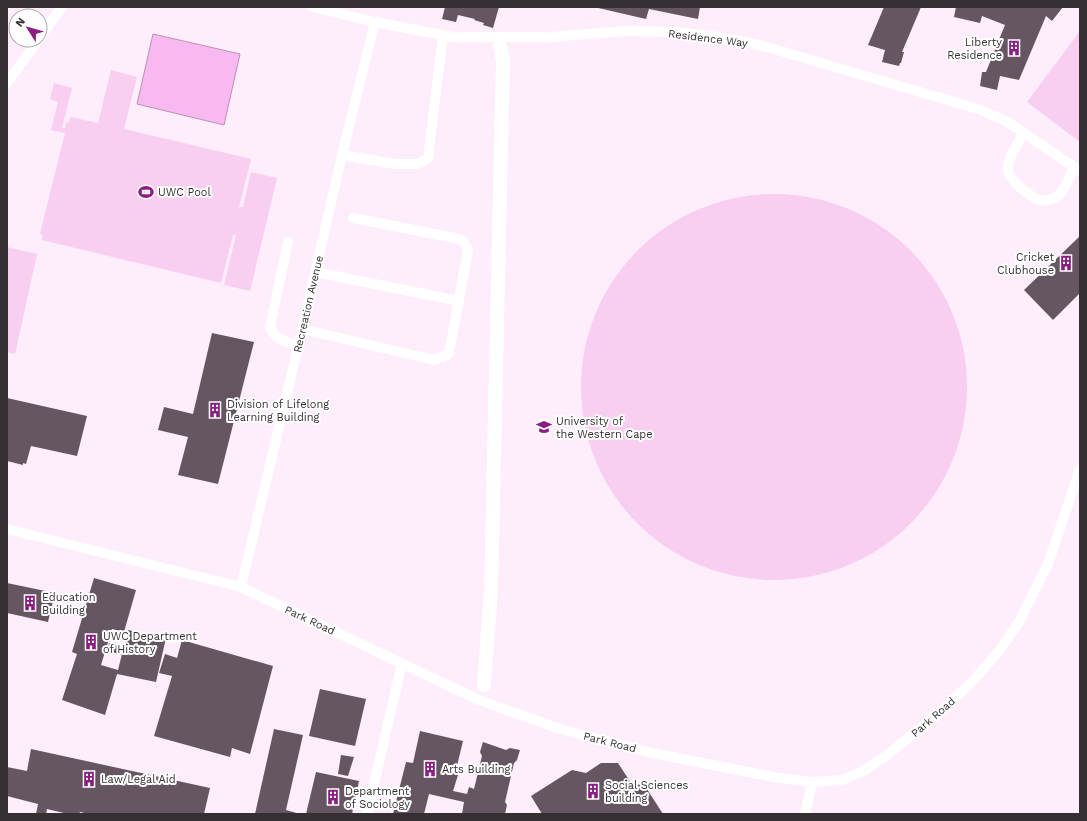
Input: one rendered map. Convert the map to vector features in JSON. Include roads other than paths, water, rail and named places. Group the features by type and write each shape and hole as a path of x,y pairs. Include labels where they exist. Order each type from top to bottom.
{"street":[{"path":"484,685 491,591 496,404 504,60 500,46"}],"lane":[{"path":"48,27 62,7"},
{"name":"Residence Way","path":"312,7 443,36 470,38 551,37 632,31 678,32 718,37 760,45 978,108 1006,121 1077,169"},
{"name":"Recreation Avenue","path":"241,587 342,154 375,22"},
{"path":"342,154 395,164 418,164 428,158 443,36"},
{"path":"7,82 32,48"},
{"path":"1024,133 1009,160 1008,171 1015,182 1033,197 1041,200 1050,200 1057,197 1077,169"},
{"path":"302,329 434,360 449,354 468,250 463,241 455,238 352,218"},
{"path":"288,242 270,327 276,337 298,347"},
{"path":"315,272 459,301"},
{"name":"Park Road","path":"7,529 241,587 479,700 560,729 660,754 779,778 812,782 842,780 864,771 886,756 942,710 972,682 1000,651 1019,622 1048,564 1080,469"},
{"path":"367,814 402,663"},
{"path":"805,814 812,782"}],"place":[{"name":"Liberty Residence","path":"1014,48"},
{"name":"UWC Pool","path":"146,192"},
{"name":"Cricket Clubhouse","path":"1066,263"},
{"name":"Division of Lifelong Learning Building","path":"215,410"},
{"name":"University of the Western Cape","path":"544,427"},
{"name":"Education Building","path":"30,603"},
{"name":"UWC Department of History","path":"91,642"},
{"name":"Arts Building","path":"430,769"},
{"name":"Law/Legal Aid","path":"89,779"},
{"name":"Social Sciences building","path":"593,791"},
{"name":"Department of Sociology","path":"333,797"}]}
